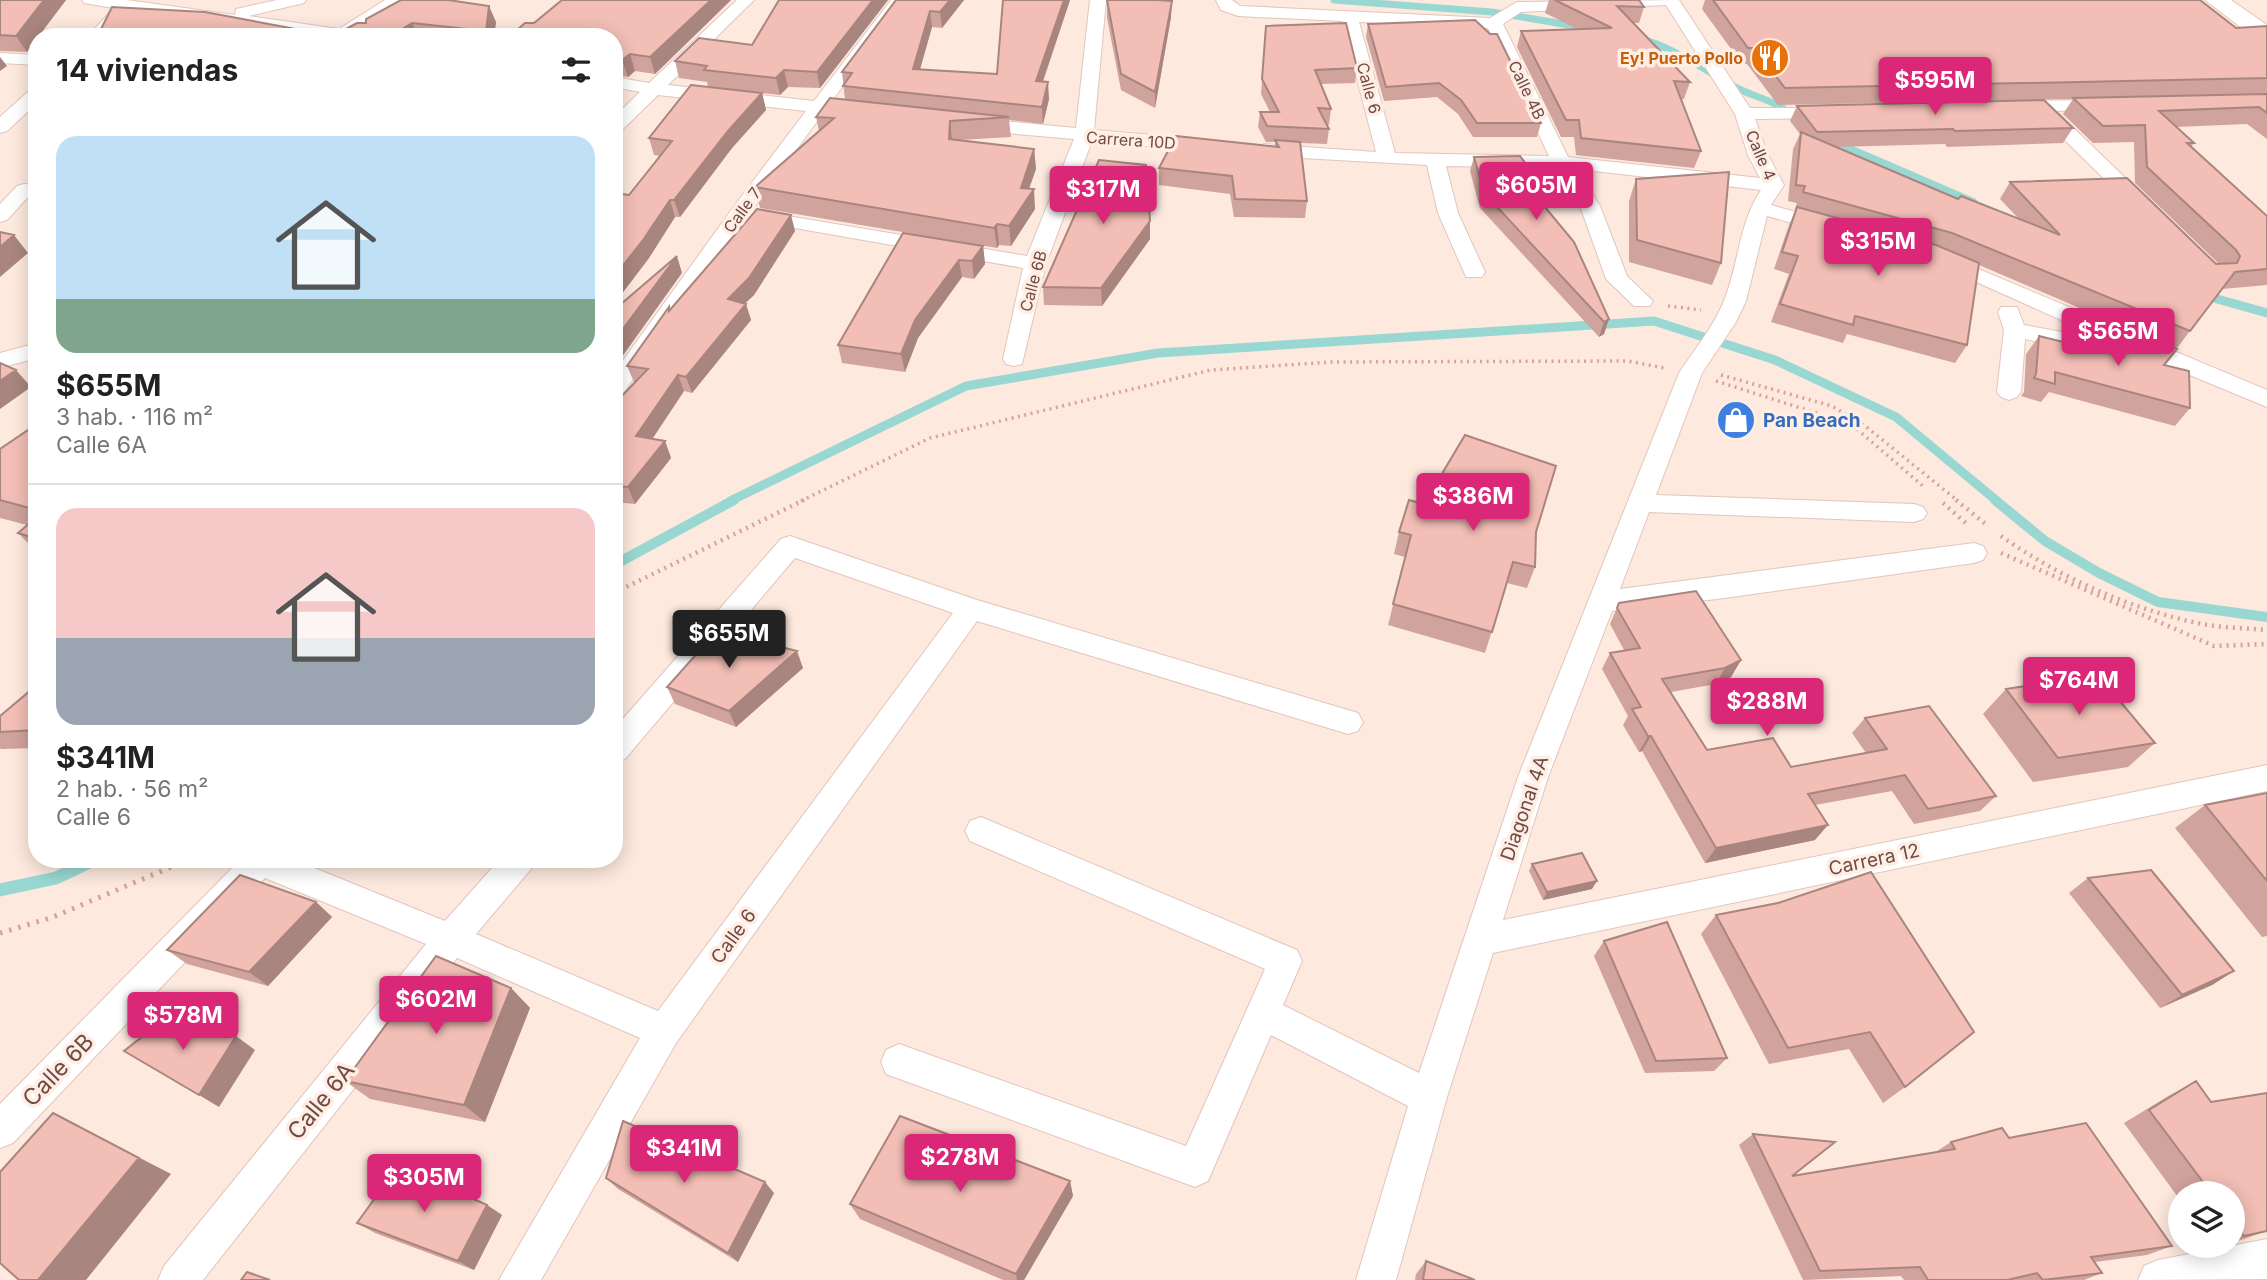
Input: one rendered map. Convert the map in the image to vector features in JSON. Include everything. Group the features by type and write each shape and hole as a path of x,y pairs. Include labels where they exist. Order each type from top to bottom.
{"street":[{"path":"90,0 294,28"},
{"path":"223,17 298,0"},
{"path":"350,28 396,0"},
{"path":"623,118 746,0"},
{"name":"Calle 7","path":"623,377 739,212 899,0"},
{"name":"Calle 6B","path":"1014,359 1035,264 1084,136 1098,0"},
{"path":"1224,0 1227,7 1238,11 1350,18 1496,21 1517,7 1669,0"},
{"name":"Calle 4","path":"1669,0 1744,114 1758,155 1774,186 1759,208 1735,301 1698,363"},
{"path":"2216,0 2267,36"},
{"path":"104,28 128,4"},
{"name":"Calle 6","path":"1350,18 1387,159"},
{"name":"Calle 4B","path":"1496,21 1561,162 1590,206 1617,279 1642,301"},
{"path":"0,58 28,60"},
{"path":"623,84 882,114"},
{"path":"0,127 28,101"},
{"path":"1987,107 2120,104"},
{"path":"2040,106 2155,218"},
{"path":"1744,114 1854,111"},
{"name":"Carrera 10D","path":"946,121 1084,136 1387,159 1561,162 1774,186"},
{"path":"1435,160 1448,213 1474,272"},
{"path":"0,216 28,193"},
{"path":"1759,208 1847,232"},
{"path":"739,212 1035,264"},
{"path":"1922,253 2267,399"},
{"path":"2001,286 2015,330 2010,392"},
{"path":"2015,330 2091,346 2148,350"},
{"path":"0,360 28,352"},
{"name":"Diagonal 4A","path":"1376,1280 1429,1097 1533,777 1600,602 1698,363"},
{"path":"1640,503 1914,513"},
{"path":"1600,602 1717,589 1981,544"},
{"path":"623,740 790,547 971,609 1348,722"},
{"name":"Calle 6","path":"519,1280 664,1031 971,609"},
{"name":"Carrera 12","path":"1480,940 2267,778"},
{"path":"899,1062 1195,1168 1286,961 982,831"},
{"name":"Calle 6B","path":"0,1130 253,868"},
{"path":"280,868 664,1031"},
{"name":"Calle 6A","path":"178,1280 451,939 512,868"},
{"path":"1262,1012 1429,1097"},
{"path":"2158,1280 2267,1259"}],"path":[{"path":"1642,301 1727,317"},
{"path":"623,589 930,438 1211,370 1332,362 1628,361 1698,363 1832,406 1864,425 1914,468 2010,542 2078,579 2134,603 2198,624 2267,631"},
{"path":"1698,363 1851,424 1923,486"},
{"path":"1933,495 1981,544 2006,557 2214,646 2267,644"},
{"path":"0,933 53,917 169,868"}],"building":[{"path":"0,0 44,0 16,36 0,35"},
{"path":"401,0 448,0 489,6 486,28 412,23 404,28 348,28 357,23 366,23 366,19"},
{"path":"562,0 711,0 650,57 630,54 623,59 623,28 519,28 525,23 534,23"},
{"path":"779,0 873,0 817,72 784,70 776,78 704,70 707,66 675,61 699,38 752,45"},
{"path":"896,0 950,0 940,12 930,11 913,69 997,74 1003,0 1064,0 1036,81 1048,82 1042,107 843,86 852,73 842,72"},
{"path":"1107,0 1172,1 1155,92 1121,74"},
{"path":"1555,0 1639,0 1644,7 1617,6 1690,82 1674,81 1701,151 1581,138 1579,120 1566,120 1521,31 1612,28"},
{"path":"1713,0 2200,0 2236,28 2267,26 2267,78 1785,88 1754,48 1748,48"},
{"path":"112,7 205,12 290,28 102,28"},
{"path":"1475,20 1490,34 1497,34 1541,123 1477,123 1461,100 1439,83 1386,87 1368,24"},
{"path":"1346,23 1357,68 1315,70 1331,109 1318,108 1329,129 1267,126 1260,112 1279,112 1262,79 1266,26"},
{"path":"691,85 762,93 728,131 674,200 670,200 623,266 623,194 629,195 672,141 649,138"},
{"path":"2267,94 2267,113 2259,107 2159,111 2194,143 2187,143 2267,216 2267,269 2235,272 2190,331 1952,233 1803,192 1805,186 1796,185 1801,132 1958,199 1961,196 2060,235 2010,182 2127,178 2216,264 2237,263 2240,256 2236,250 2147,167 2145,125 2103,126 2073,98"},
{"path":"830,98 1009,117 950,121 949,139 1034,149 1021,188 1034,189 1009,226 997,224 994,228 755,187 834,118 816,117"},
{"path":"2044,100 2073,128 1817,132 1797,106"},
{"path":"1176,136 1279,147 1275,140 1300,142 1307,201 1235,199 1232,176 1159,168"},
{"path":"1520,156 1544,188 1530,189 1574,242 1609,319 1604,322 1484,193 1474,157"},
{"path":"1099,160 1146,165 1150,221 1101,288 1043,287"},
{"path":"1729,172 1721,263 1637,240 1636,179"},
{"path":"1797,207 1936,245 1979,263 1967,345 1855,316 1853,325 1780,304 1798,256 1782,252"},
{"path":"757,209 791,215 749,278 728,299 746,304 686,377 678,375 636,436 665,441 628,487 623,487 623,395 648,369 627,366 669,307 669,311"},
{"path":"0,232 14,235 0,247"},
{"path":"903,233 983,246 972,261 959,260 915,320 901,354 838,345"},
{"path":"677,256 623,329 623,302"},
{"path":"2039,336 2124,357 2124,340 2148,337 2177,349 2164,365 2189,371 2190,408 2055,372 2055,384 2034,378"},
{"path":"0,363 16,370 0,381"},
{"path":"28,430 28,508 0,500 0,449"},
{"path":"1465,435 1556,466 1536,532 1535,567 1513,562 1492,632 1393,604 1411,535 1399,532 1409,500 1424,504"},
{"path":"28,525 28,536 18,533"},
{"path":"1696,591 1741,660 1725,668 1662,679 1707,750 1773,738 1791,767 1887,749 1865,718 1929,706 1996,796 1928,809 1905,775 1808,794 1828,825 1716,848 1651,736 1648,736 1632,709 1641,707 1610,653 1640,648 1617,608 1619,603"},
{"path":"717,631 797,651 729,711 667,687"},
{"path":"2098,675 2155,743 2058,758 2006,689"},
{"path":"28,693 28,730 0,732 0,716"},
{"path":"2267,793 2267,881 2205,805"},
{"path":"1582,853 1597,881 1547,892 1532,864"},
{"path":"2151,870 2234,971 2182,995 2088,878"},
{"path":"1871,872 1974,1032 1905,1087 1870,1032 1788,1048 1716,915 1778,903"},
{"path":"240,875 316,902 249,972 167,950"},
{"path":"1667,922 1727,1058 1656,1061 1604,941"},
{"path":"436,956 511,988 464,1105 345,1081"},
{"path":"165,1019 236,1036 199,1095 124,1051"},
{"path":"2196,1081 2211,1102 2267,1093 2267,1231 2245,1236 2245,1181 2202,1181 2149,1110"},
{"path":"53,1113 139,1158 38,1280 19,1280 0,1263 0,1172"},
{"path":"900,1116 1070,1181 1016,1274 850,1204"},
{"path":"623,1121 765,1182 728,1253 606,1178"},
{"path":"2086,1123 2168,1240 2168,1247 2091,1257 2102,1273 2043,1280 2037,1273 2007,1280 1928,1280 1920,1267 1820,1271 1753,1134 1835,1142 1792,1176 1955,1149 1951,1142 2002,1128 2009,1138"},
{"path":"399,1165 487,1205 458,1261 357,1223"},
{"path":"1426,1261 1475,1280 1423,1280"},
{"path":"247,1272 270,1280 241,1280"}],"waterway":[{"path":"1334,0 1492,12 1581,27"},
{"path":"1638,38 1665,48 1739,89 1776,104 1795,119"},
{"path":"1835,142 1974,202"},
{"path":"2203,295 2267,313"},
{"path":"730,501 966,386 1158,353 1654,321 1775,360 1896,417 1997,501"},
{"path":"623,560 734,500"},
{"path":"1995,500 2045,541 2099,573 2158,602 2267,617"},
{"path":"0,890 56,878 77,868"}],"place":[{"name":"Ey! Puerto Pollo","path":"1770,58"},
{"name":"Pan Beach","path":"1736,420"}]}
